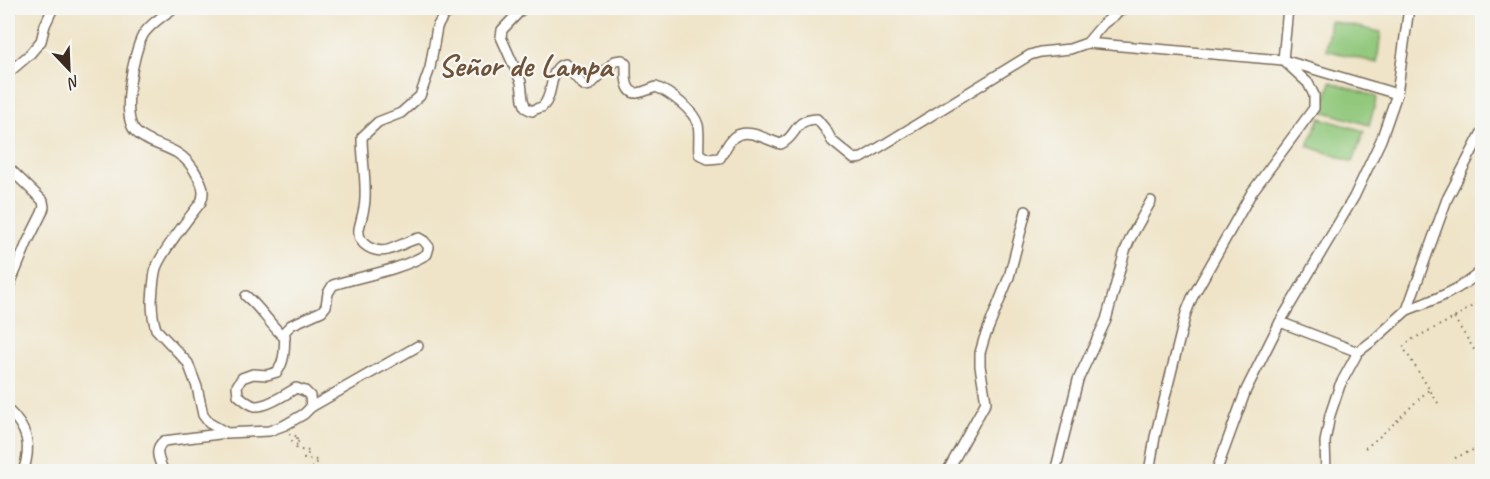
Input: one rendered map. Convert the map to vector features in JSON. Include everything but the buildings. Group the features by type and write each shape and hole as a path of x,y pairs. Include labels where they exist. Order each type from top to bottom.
{"street":[{"path":"8,73 41,41 45,25 54,8"},
{"path":"174,8 147,30 139,44 130,79 130,125 135,132 146,139 178,153 192,166 201,182 204,196 157,266 153,281 153,315 156,329 188,363 197,387 203,416 209,423 227,433"},
{"path":"310,407 310,396 305,391 296,388 270,403 256,406 238,395 237,386 242,378 253,374 267,375 277,372 282,365 284,355 285,331 291,325 322,311 333,285 378,274 427,254 429,248 419,238 387,250 376,250 361,241 359,232 366,194 362,137 378,122 401,113 420,96 430,68 437,27 444,15 461,8"},
{"path":"523,8 502,30 501,37 521,82 526,108 532,111 542,107 549,97 556,68 560,64 565,64 585,86 590,85 615,61 622,60 626,64 627,87 631,92 637,93 656,87 666,91 692,114 698,125 699,154 708,159 720,158 733,138 741,134 761,136 781,144 789,140 797,126 807,120 817,119 832,141 843,151 854,159 862,158 1030,55 1070,49 1087,43 1283,60 1397,94"},
{"path":"1087,43 1103,24 1124,8"},
{"path":"1283,60 1288,8"},
{"path":"1216,471 1246,390 1280,322 1354,197 1381,140 1397,94 1409,8"},
{"path":"1149,471 1155,437 1186,313 1192,298 1252,192 1314,108 1314,95 1308,83 1283,60"},
{"path":"1407,310 1447,199 1482,132"},
{"path":"8,167 43,201 44,207 8,289"},
{"path":"1055,471 1078,380 1106,320 1128,244 1151,201"},
{"path":"947,471 986,402 980,352 1009,277 1026,211"},
{"path":"1326,471 1325,442 1330,415 1340,385 1358,352 1407,310 1451,292 1472,280 1482,270"},
{"path":"246,296 257,304 275,329 285,338"},
{"path":"1280,322 1358,352"},
{"path":"164,471 157,452 158,447 164,441 276,429 304,414 310,407 418,346"},
{"path":"8,410 24,430 28,444 23,471"}],"path":[{"path":"1438,403 1403,347 1411,340 1454,318 1482,300"},
{"path":"1454,318 1482,362"},
{"path":"1365,448 1382,436 1430,389"},
{"path":"276,429 299,437 292,441 300,442 294,447 310,451 304,459 318,460 311,469 314,471 323,469 324,471"},
{"path":"1455,458 1482,446"}],"green space":[{"path":"1330,21 1381,32 1377,63 1326,50"},
{"path":"1331,82 1377,97 1369,125 1322,111"},
{"path":"1320,118 1364,131 1353,162 1308,146"}],"district":[{"name":"Señor de Lampa","path":"525,65"}]}
